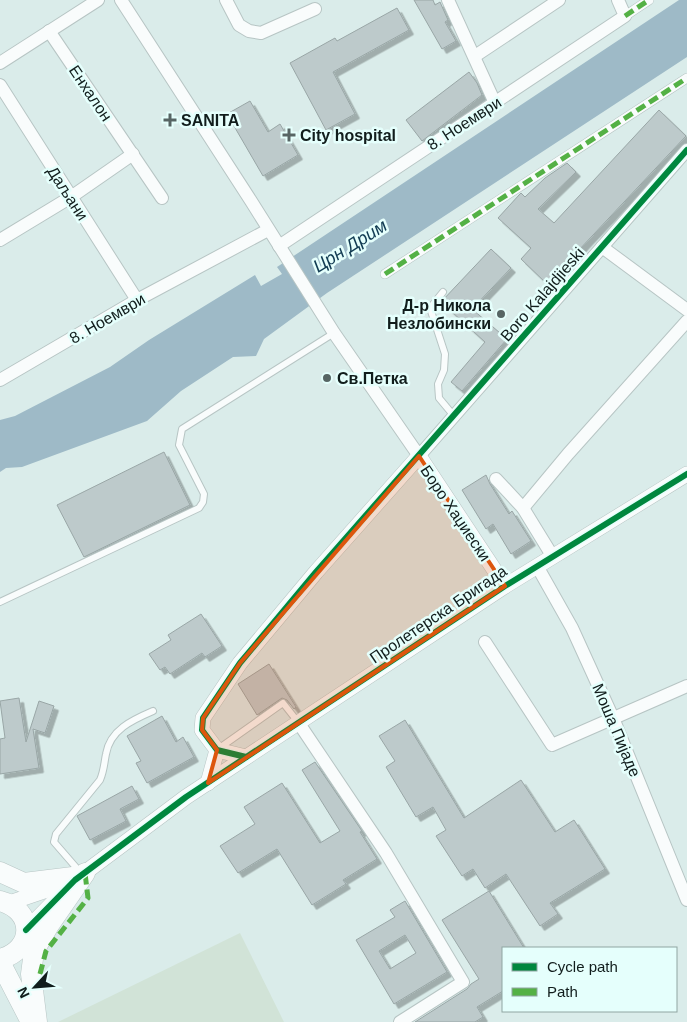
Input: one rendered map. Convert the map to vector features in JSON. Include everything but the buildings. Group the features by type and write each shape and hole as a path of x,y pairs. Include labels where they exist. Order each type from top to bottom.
{"main road":[{"path":"0,872 24,883 81,876"},
{"path":"37,1022 32,974 34,951 81,876"},
{"path":"4,902 18,910 24,919 26,930 24,941 18,950 0,960 31,1022"},
{"path":"18,950 31,1022"},
{"path":"0,991 8,998 23,1022"}],"street":[{"path":"0,63 98,0"},
{"name":"Боро Хаџиески","path":"121,0 334,333 419,456 505,586"},
{"path":"226,0 239,25 249,31 261,33 314,9"},
{"path":"448,0 495,103"},
{"path":"475,56 559,0"},
{"path":"618,0 625,16"},
{"name":"8. Ноември","path":"280,246 649,0"},
{"name":"Енхалон","path":"48,32 162,198"},
{"path":"385,274 687,78"},
{"name":"Даљани","path":"0,85 137,300"},
{"name":"Boro Kalajdjieski","path":"419,456 687,150"},
{"path":"0,240 71,197 133,154"},
{"name":"8. Ноември","path":"0,380 137,300 268,230"},
{"path":"602,247 687,310"},
{"path":"523,508 568,454 687,320"},
{"path":"246,757 217,750 202,730 203,718 240,663 316,572 419,456"},
{"name":"Пролетерска Бригада","path":"81,876 186,797 298,722 505,586 687,474"},
{"path":"496,479 523,508 553,557"},
{"name":"Моша Пијаде","path":"538,566 572,628 613,718 687,900"},
{"path":"485,642 552,745 687,686"},
{"path":"298,722 386,853 463,982 400,1022"},
{"path":"208,783 217,750"},
{"path":"4,902 81,876"},
{"path":"26,930 81,876"}],"lane":[{"path":"443,292 430,308 445,354 444,370 438,384 439,398 454,416"},
{"path":"0,602 199,508 203,502 204,494 179,445 182,429 334,333"},
{"path":"217,750 283,703 298,722"},
{"path":"81,876 54,842 56,834 100,780 105,770 109,742 116,732 152,711"}],"highlighted area":[{"path":"419,456 505,586 208,783 217,750 202,730 203,718 240,663"}],"green space":[{"path":"240,933 284,1022 58,1022"}],"water":[{"name":"Црн Дрим","path":"679,0 687,0 687,57 327,293 264,339 256,356 233,357 181,391 147,421 22,467 6,468 0,472 0,420 15,416 110,367 149,340 255,275 261,286 282,274 277,267"}],"marked path":[{"path":"625,16 649,0"},
{"path":"385,274 687,78"},
{"path":"40,974 46,951 88,898 85,873"}],"cycle path":[{"path":"246,757 217,750 202,730 203,718 240,663 316,572 687,150"},
{"path":"26,930 75,880 186,797 505,586 687,474"}],"place":[{"name":"SANITA","path":"170,120"},
{"name":"City hospital","path":"289,135"},
{"name":"Д-р Никола Незлобински","path":"501,314"},
{"name":"Св.Петка","path":"327,378"}]}
